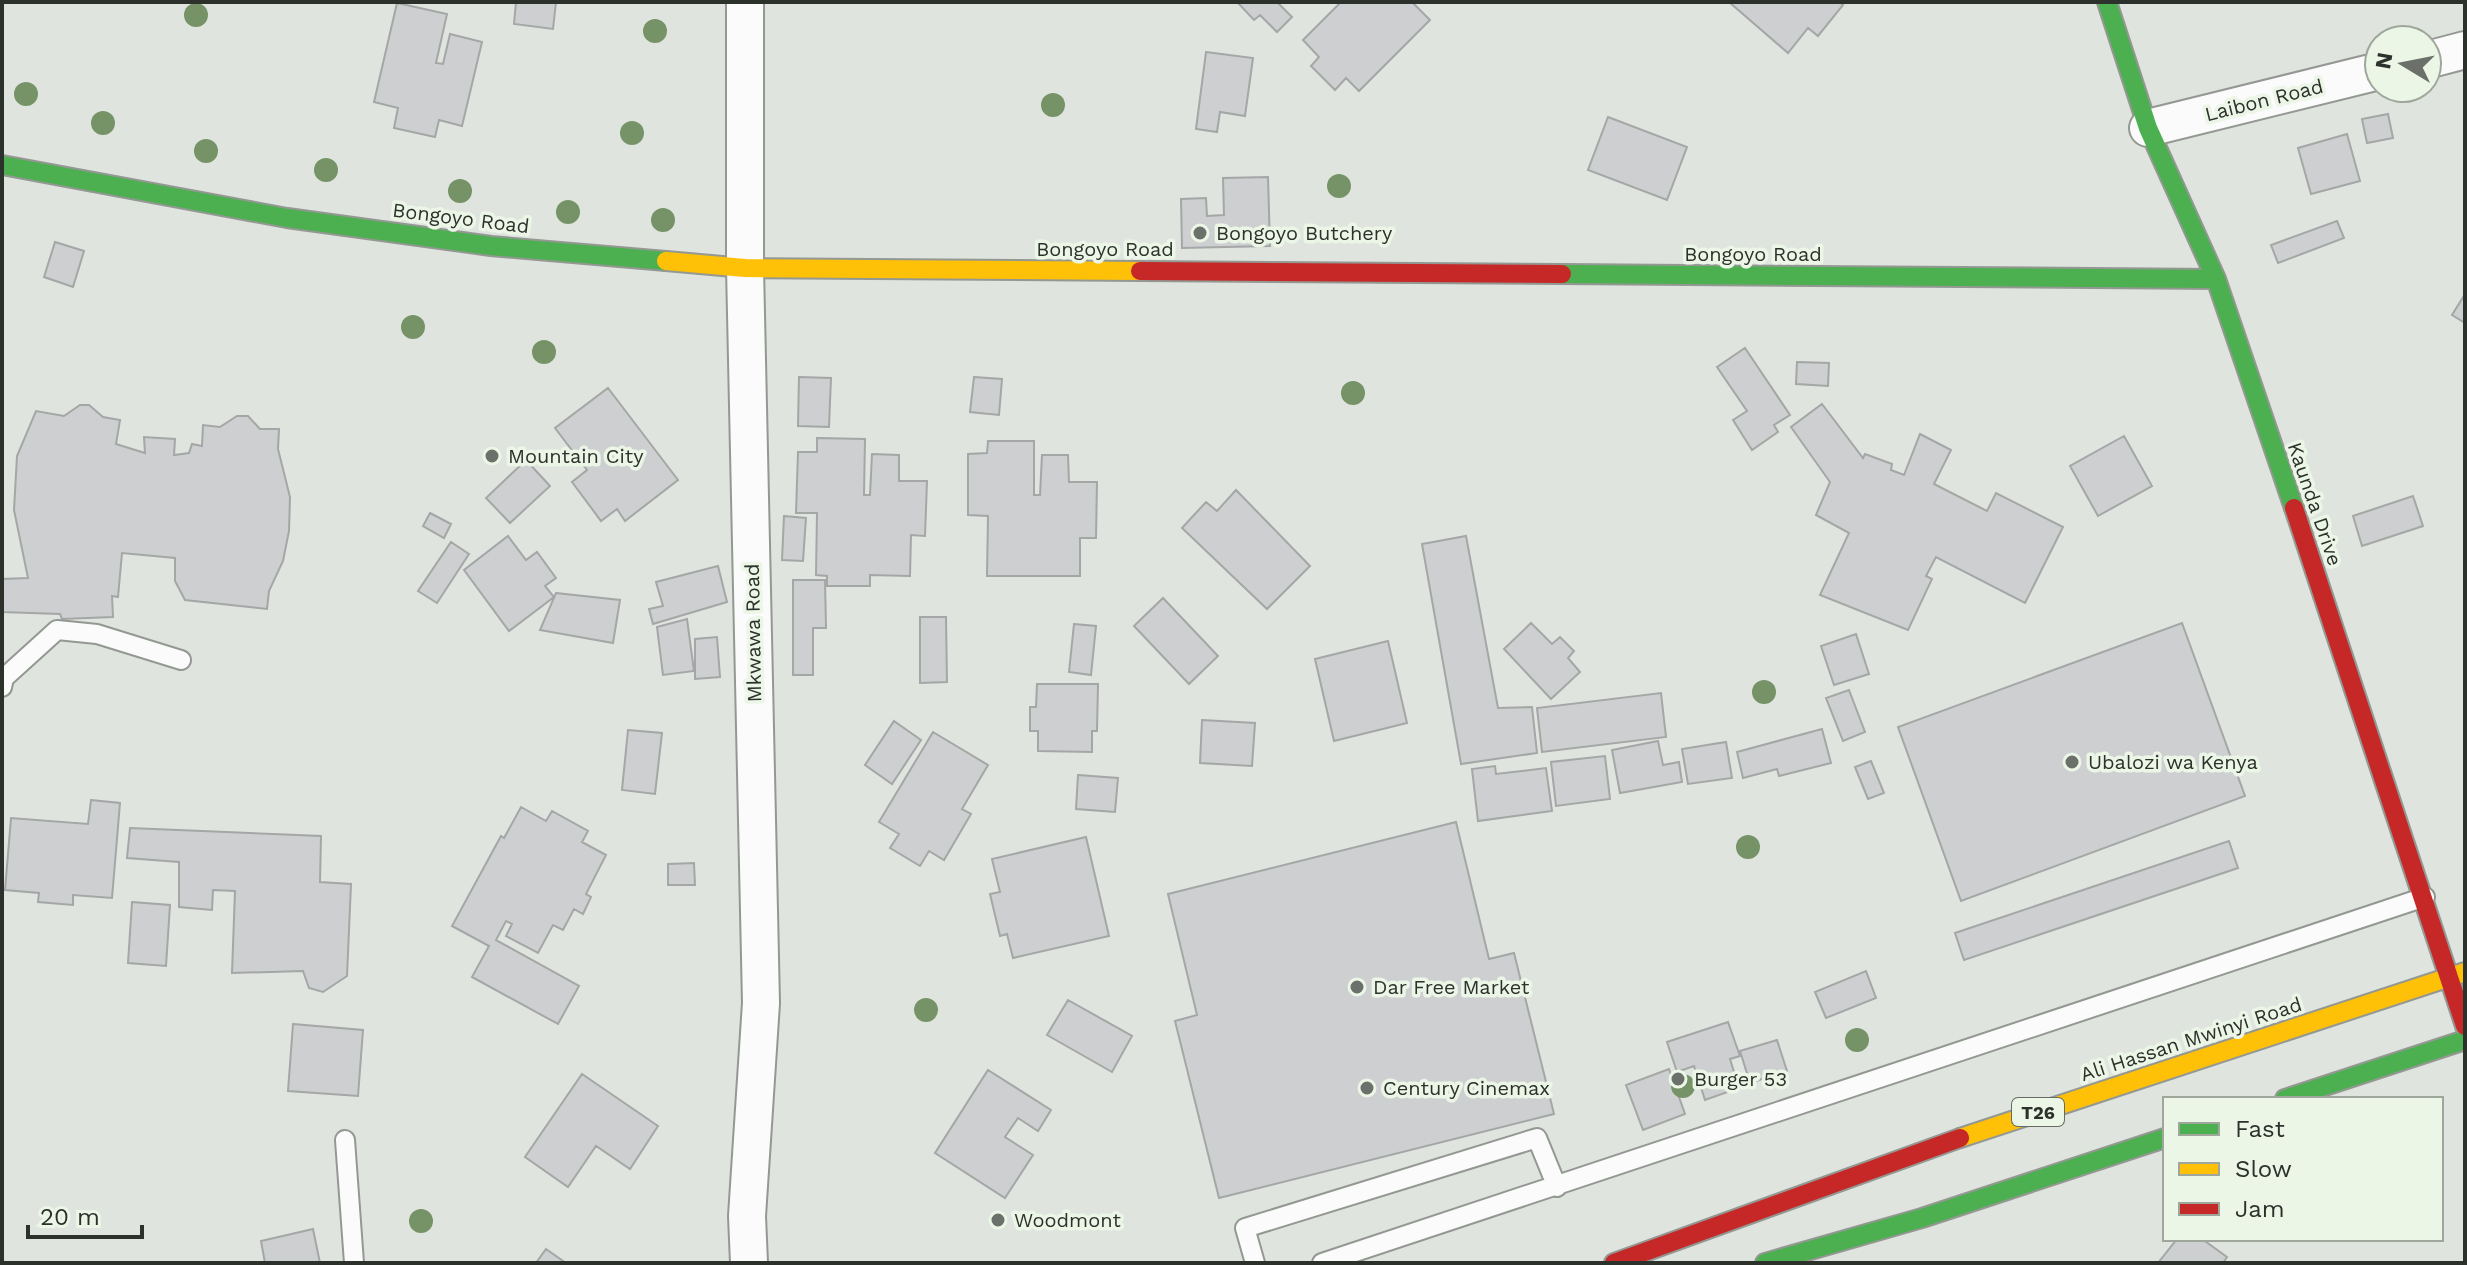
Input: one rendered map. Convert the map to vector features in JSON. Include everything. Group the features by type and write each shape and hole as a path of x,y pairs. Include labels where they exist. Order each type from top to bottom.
{"main road":[{"name":"Kaunda Drive","path":"2107,2 2148,128 2216,279 2439,943 2456,975 2465,1026"},
{"name":"Bongoyo Road","path":"2,165 287,218 491,246 745,268 2216,279"},
{"name":"Ali Hassan Mwinyi Road","path":"1614,1263 1908,1155 2456,975"},
{"path":"2291,1097 2465,1040"},
{"path":"1765,1263 1922,1218 2163,1139"}],"street":[{"name":"Mkwawa Road","path":"745,2 745,268 761,1003 747,1216 749,1263"},
{"path":"2443,56 2465,50"},
{"name":"Laibon Road","path":"2148,128 2363,75"}],"lane":[{"path":"2,687 4,678 57,630 97,634 181,660"},
{"path":"1322,1263 2428,905"},
{"path":"1255,1263 1245,1228 1537,1138 1557,1187"},
{"path":"345,1140 354,1263"}],"building":[{"path":"516,2 556,2 553,29 514,24"},
{"path":"1237,2 1277,2 1292,17 1277,32 1260,15 1254,20"},
{"path":"1341,2 1412,2 1430,20 1359,91 1346,78 1335,90 1311,66 1319,57 1303,40"},
{"path":"1729,2 1839,2 1843,5 1818,36 1808,28 1788,53"},
{"path":"397,3 447,14 436,63 443,64 450,34 482,42 462,126 439,120 435,137 394,128 398,108 374,102"},
{"path":"1206,52 1253,58 1245,116 1220,112 1217,132 1196,129"},
{"path":"2388,114 2393,138 2367,143 2362,119"},
{"path":"1608,117 1687,147 1667,200 1588,170"},
{"path":"2347,134 2360,181 2311,194 2298,148"},
{"path":"1268,177 1270,246 1182,248 1181,199 1206,198 1207,216 1224,215 1223,178"},
{"path":"2337,221 2344,238 2278,263 2271,245"},
{"path":"55,242 84,251 73,287 44,277"},
{"path":"2465,294 2465,323 2452,315"},
{"path":"1745,348 1790,415 1774,425 1778,432 1752,450 1733,420 1747,411 1717,367"},
{"path":"1797,362 1829,363 1828,386 1796,384"},
{"path":"799,377 831,378 829,427 798,426"},
{"path":"974,377 1002,379 999,415 970,412"},
{"path":"608,388 678,480 625,521 617,509 601,521 572,482 587,470 555,428"},
{"path":"1822,404 1863,458 1865,454 1892,464 1891,470 1904,475 1920,434 1951,450 1934,484 1987,511 1996,493 2063,527 2025,603 1936,557 1926,576 1932,579 1908,630 1820,595 1849,533 1816,515 1830,482 1791,427"},
{"path":"80,405 89,405 103,417 120,420 116,444 145,453 144,437 175,439 174,455 189,453 192,444 202,446 203,425 220,427 237,416 248,416 260,429 279,429 278,449 290,497 289,531 283,561 269,591 267,609 185,600 175,581 175,558 122,553 118,597 112,596 113,617 62,619 60,614 2,612 2,579 28,578 14,510 17,456 36,411 64,416"},
{"path":"2124,436 2152,486 2098,516 2070,466"},
{"path":"817,438 865,439 864,495 870,495 872,454 899,455 899,481 927,481 925,536 911,535 910,576 870,575 870,586 827,586 827,576 816,575 817,513 796,513 798,452 817,452"},
{"path":"988,441 1034,441 1034,495 1040,495 1042,455 1068,455 1069,482 1097,482 1096,538 1080,538 1080,576 987,576 988,516 968,515 968,454 987,453"},
{"path":"526,460 550,486 510,523 486,498"},
{"path":"1236,490 1310,566 1267,609 1182,528 1206,502 1217,511"},
{"path":"2413,496 2423,526 2362,546 2353,516"},
{"path":"430,513 451,524 444,538 423,526"},
{"path":"784,516 806,518 803,561 782,560"},
{"path":"508,536 526,560 537,552 556,578 545,586 554,597 509,631 464,570"},
{"path":"1466,536 1498,708 1532,707 1537,753 1461,764 1422,544"},
{"path":"451,542 469,554 437,603 418,591"},
{"path":"718,566 727,602 653,624 649,609 663,606 656,582"},
{"path":"793,580 825,580 826,628 813,628 813,675 793,675"},
{"path":"556,593 620,600 613,643 540,630"},
{"path":"1163,598 1218,656 1189,684 1134,626"},
{"path":"920,617 946,617 947,682 920,683"},
{"path":"687,619 694,671 663,675 657,627"},
{"path":"1531,623 1552,644 1560,637 1574,651 1568,658 1580,672 1551,699 1504,649"},
{"name":"Ubalozi wa Kenya","path":"2182,623 2245,796 1961,901 1898,727"},
{"path":"1074,624 1096,626 1091,675 1069,672"},
{"path":"1856,634 1869,674 1834,685 1821,646"},
{"path":"717,637 720,677 695,679 695,639"},
{"path":"1388,641 1407,723 1334,741 1315,659"},
{"path":"1037,684 1098,684 1097,731 1092,731 1092,752 1038,751 1038,731 1030,731 1030,707 1036,707"},
{"path":"1849,690 1865,732 1843,741 1826,698"},
{"path":"1661,693 1666,737 1542,752 1537,708"},
{"path":"1202,720 1255,723 1252,766 1200,763"},
{"path":"894,721 921,740 892,784 865,765"},
{"path":"1822,729 1831,763 1779,776 1777,769 1743,778 1737,752"},
{"path":"628,730 662,733 655,794 622,790"},
{"path":"933,732 988,765 962,809 971,814 944,860 929,851 920,866 890,848 899,834 879,822"},
{"path":"1658,741 1663,765 1679,762 1682,782 1620,793 1612,750"},
{"path":"1726,742 1732,778 1688,784 1682,749"},
{"path":"1605,756 1610,799 1556,806 1551,762"},
{"path":"1871,761 1884,793 1868,799 1855,767"},
{"path":"1495,766 1496,774 1546,768 1552,811 1478,821 1472,769"},
{"path":"1078,775 1118,778 1115,812 1076,809"},
{"path":"91,800 120,803 112,898 73,895 73,905 38,902 39,893 5,890 11,818 88,824"},
{"path":"521,807 546,821 552,811 588,831 582,842 606,855 586,894 591,897 583,914 574,909 563,930 553,925 538,953 506,936 512,924 506,921 496,940 579,986 558,1024 472,977 489,946 452,926 501,836 504,838"},
{"name":"Dar Free Market","path":"1456,822 1489,959 1514,953 1554,1114 1219,1198 1175,1021 1197,1015 1168,894"},
{"path":"130,828 321,836 320,882 351,884 347,976 323,992 309,988 303,971 232,973 235,891 213,890 212,910 179,907 179,862 127,858"},
{"path":"1086,837 1109,936 1013,958 1007,934 1000,936 990,894 1000,892 992,859"},
{"path":"2229,841 2238,868 1964,960 1955,933"},
{"path":"694,863 695,885 668,885 668,864"},
{"path":"132,902 170,905 166,966 128,963"},
{"path":"1866,971 1876,998 1826,1018 1815,992"},
{"path":"1068,1000 1132,1036 1112,1072 1047,1035"},
{"path":"1728,1022 1740,1056 1730,1059 1739,1088 1705,1100 1694,1066 1677,1072 1667,1042"},
{"path":"293,1024 363,1030 358,1096 288,1091"},
{"path":"1777,1040 1787,1071 1750,1083 1740,1051"},
{"path":"1669,1069 1685,1114 1643,1130 1626,1085"},
{"path":"988,1070 1051,1110 1038,1131 1018,1118 1005,1137 1033,1155 1005,1198 935,1153"},
{"path":"582,1074 658,1126 630,1169 596,1146 568,1187 525,1157"},
{"path":"313,1229 320,1263 265,1263 261,1241"},
{"path":"2175,1241 2205,1241 2227,1257 2223,1263 2158,1263"},
{"path":"546,1249 566,1263 536,1263"}],"traffic: fast":[{"path":"2107,2 2148,128 2216,279 2294,508"},
{"path":"2,165 287,218 491,246 666,261"},
{"path":"1562,274 2216,279"},
{"path":"2291,1097 2465,1040"},
{"path":"1765,1263 1922,1218 2163,1139"}],"traffic: slow":[{"path":"666,261 745,268 1140,271"},
{"path":"1960,1138 2465,972"}],"traffic: jam":[{"path":"1140,271 1562,274"},
{"path":"2294,508 2465,1026"},
{"path":"1614,1263 1960,1138"}],"place":[{"name":"Bongoyo Butchery","path":"1200,233"},
{"name":"Mountain City","path":"492,456"},
{"name":"Ubalozi wa Kenya","path":"2072,762"},
{"name":"Dar Free Market","path":"1357,987"},
{"name":"Burger 53","path":"1678,1079"},
{"name":"Century Cinemax","path":"1367,1088"},
{"name":"Woodmont","path":"998,1220"}]}
